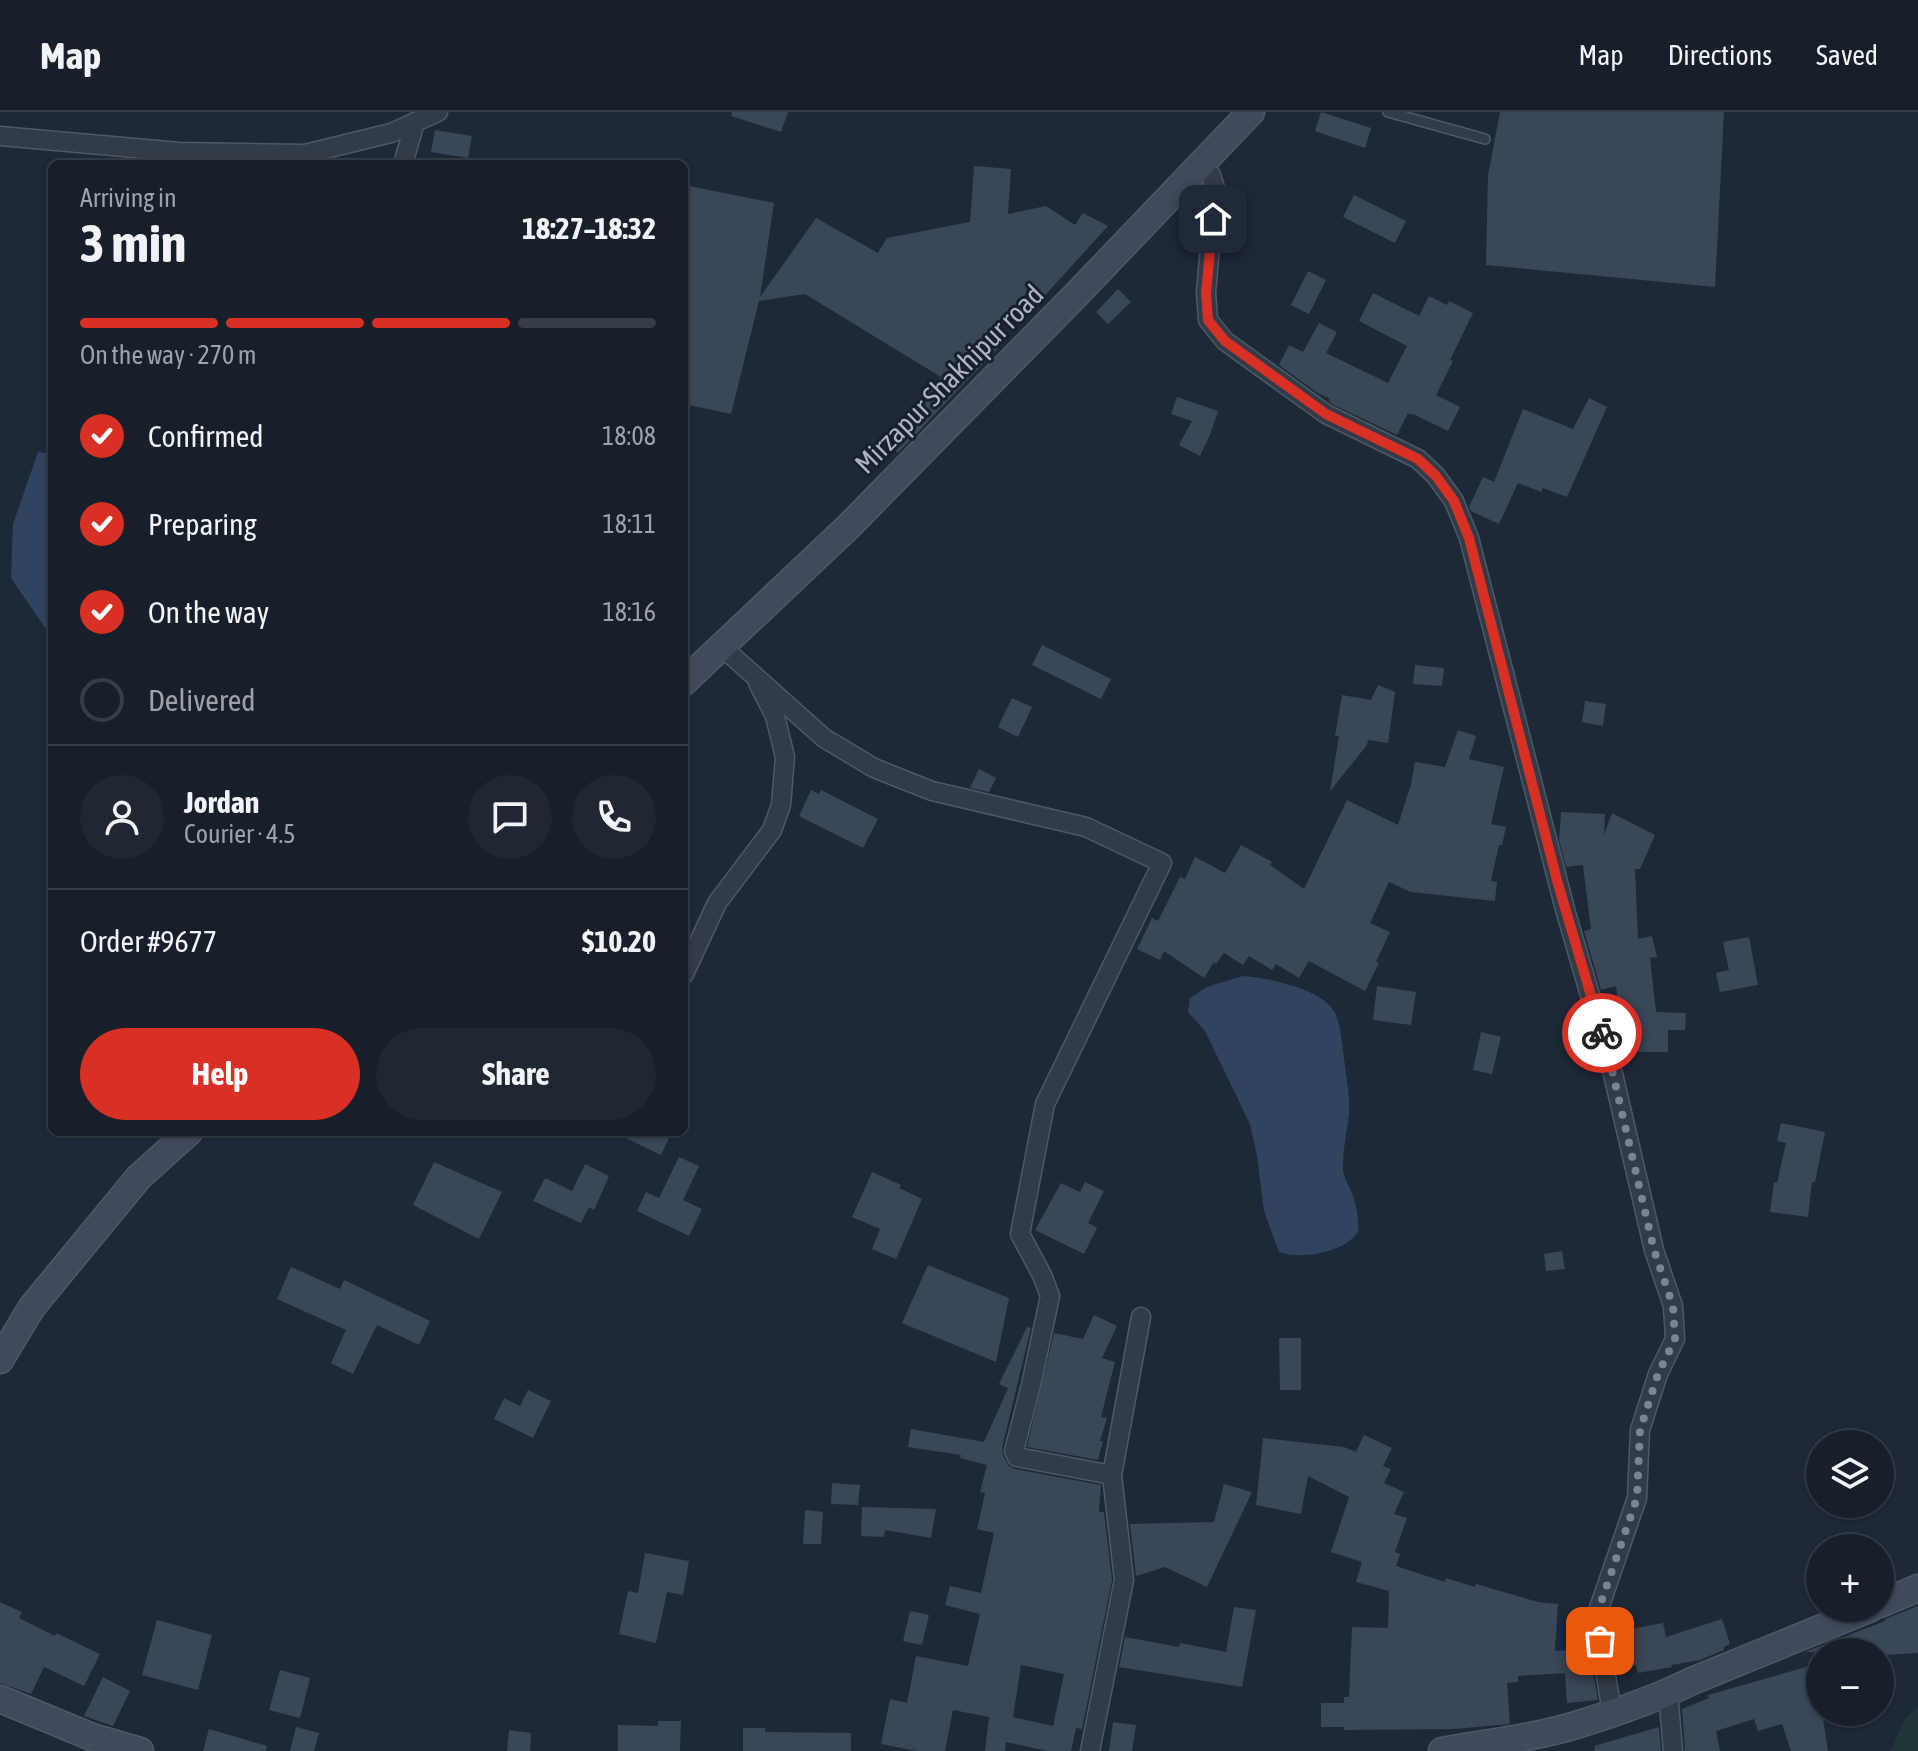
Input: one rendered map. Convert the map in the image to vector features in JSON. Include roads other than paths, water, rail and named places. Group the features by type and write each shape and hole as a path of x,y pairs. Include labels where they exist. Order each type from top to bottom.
{"main road":[{"name":"Mirzapur Shakhipur road","path":"688,678 848,527 1251,112"},
{"path":"0,1360 32,1307 129,1189 185,1136"},
{"path":"1894,1598 1918,1588"},
{"path":"1442,1751 1576,1725 1668,1692 1837,1622"},
{"path":"0,1699 92,1737 140,1751"}],"street":[{"path":"0,136 179,152 305,154 391,133 438,112"},
{"path":"404,160 415,122"},
{"path":"1201,163 1211,175 1215,188 1207,281 1208,320 1225,341 1326,414 1418,459 1436,476 1454,501 1469,538 1566,913 1612,1070 1654,1250 1673,1306 1675,1339 1658,1374 1640,1430 1637,1498 1596,1617 1612,1712"},
{"path":"721,646 824,738 874,768 932,791 1086,827 1162,863 1045,1104 1020,1234 1050,1296 1014,1451 1017,1457 1112,1475"},
{"path":"688,965 717,903 772,830 781,805 785,757 775,716 753,674"},
{"path":"1090,1751 1124,1580 1112,1475 1141,1317"},
{"path":"1668,1692 1673,1751"}],"lane":[{"path":"1388,112 1485,139"}],"water":[{"path":"38,452 48,453 48,632 11,578 13,524"},
{"path":"1243,976 1281,982 1309,992 1330,1006 1338,1020 1349,1099 1343,1172 1354,1201 1358,1232 1343,1245 1328,1251 1303,1255 1279,1252 1264,1211 1250,1124 1205,1031 1188,1012 1190,998 1207,987"}]}
